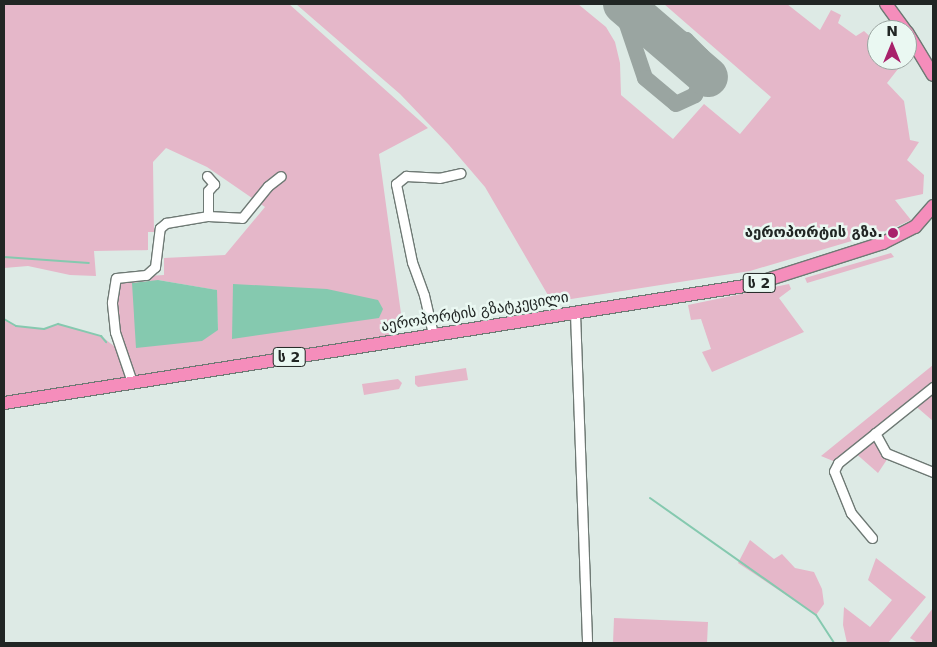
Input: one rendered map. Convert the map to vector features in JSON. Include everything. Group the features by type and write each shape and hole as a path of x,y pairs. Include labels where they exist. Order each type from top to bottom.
{"highway":[{"path":"886,4 898,20"},
{"path":"917,49 933,75"},
{"name":"აეროპორტის გზატკეცილი","path":"4,403 433,334 742,287 784,276 883,243 915,227 932,211"}],"street":[{"path":"433,334 424,295 412,262 396,184 406,176 439,178 460,173"},
{"path":"207,176 214,184 208,191 208,216"},
{"path":"132,382 116,332 112,302 116,278 146,275 154,267 160,228 166,224 208,216 242,218 268,186 281,176"},
{"path":"575,313 587,643"},
{"path":"872,538 850,513 834,470 838,463 933,386"},
{"path":"875,433 886,453 933,472"}],"shaded area":[{"path":"4,4 289,4 428,128 379,154 403,328 385,337 4,397 4,319 16,326 44,329 58,324 101,336 123,353 115,332 116,278 164,275 164,258 225,255 265,207 207,167 166,148 153,162 154,232 148,232 148,250 94,251 96,276 70,275 28,266 4,268","holes":["158,280 216,290 218,330"]},
{"path":"296,4 578,4 606,27 615,42 620,63 621,95 673,139 704,104 740,134 771,97 664,4 787,4 820,30 831,10 841,15 838,23 856,36 864,31 867,34 867,70 897,70 887,83 904,101 910,140 919,142 907,160 924,175 923,194 895,200 911,220 889,230 750,271 552,302 485,187 449,145 400,94"},
{"path":"891,253 894,257 807,283 805,278"},
{"path":"158,280 217,290 218,330 202,341 136,348 132,283"},
{"path":"233,284 327,289 378,300 383,309 379,318 232,339"},
{"path":"789,284 791,289 779,298 804,332 712,372 702,352 711,349 701,319 691,320 688,305"},
{"path":"933,365 933,421 912,403 875,433 890,455 878,473 853,451 838,463 821,456"},
{"path":"466,368 468,380 418,387 415,384 415,376"},
{"path":"398,379 402,383 399,389 364,395 362,384"},
{"path":"750,540 774,559 782,554 795,568 814,572 822,589 824,604 816,615 738,563"},
{"path":"876,558 926,597 888,643 847,643 843,625 844,607 870,627 892,600 868,580"},
{"path":"933,608 933,643 918,643 910,638"},
{"path":"614,618 708,622 707,643 613,643"}],"waterway":[{"path":"4,257 89,263"},
{"path":"4,319 16,326 44,329 58,324 101,336 106,342"},
{"path":"650,498 816,615 834,643"}],"taxiway":[{"path":"620,4 645,78 676,104 695,95 704,74 702,56 686,40 662,38"}],"runway":[{"path":"623,4 708,77"}],"place":[{"name":"აეროპორტის გზა.","path":"893,233"}]}
